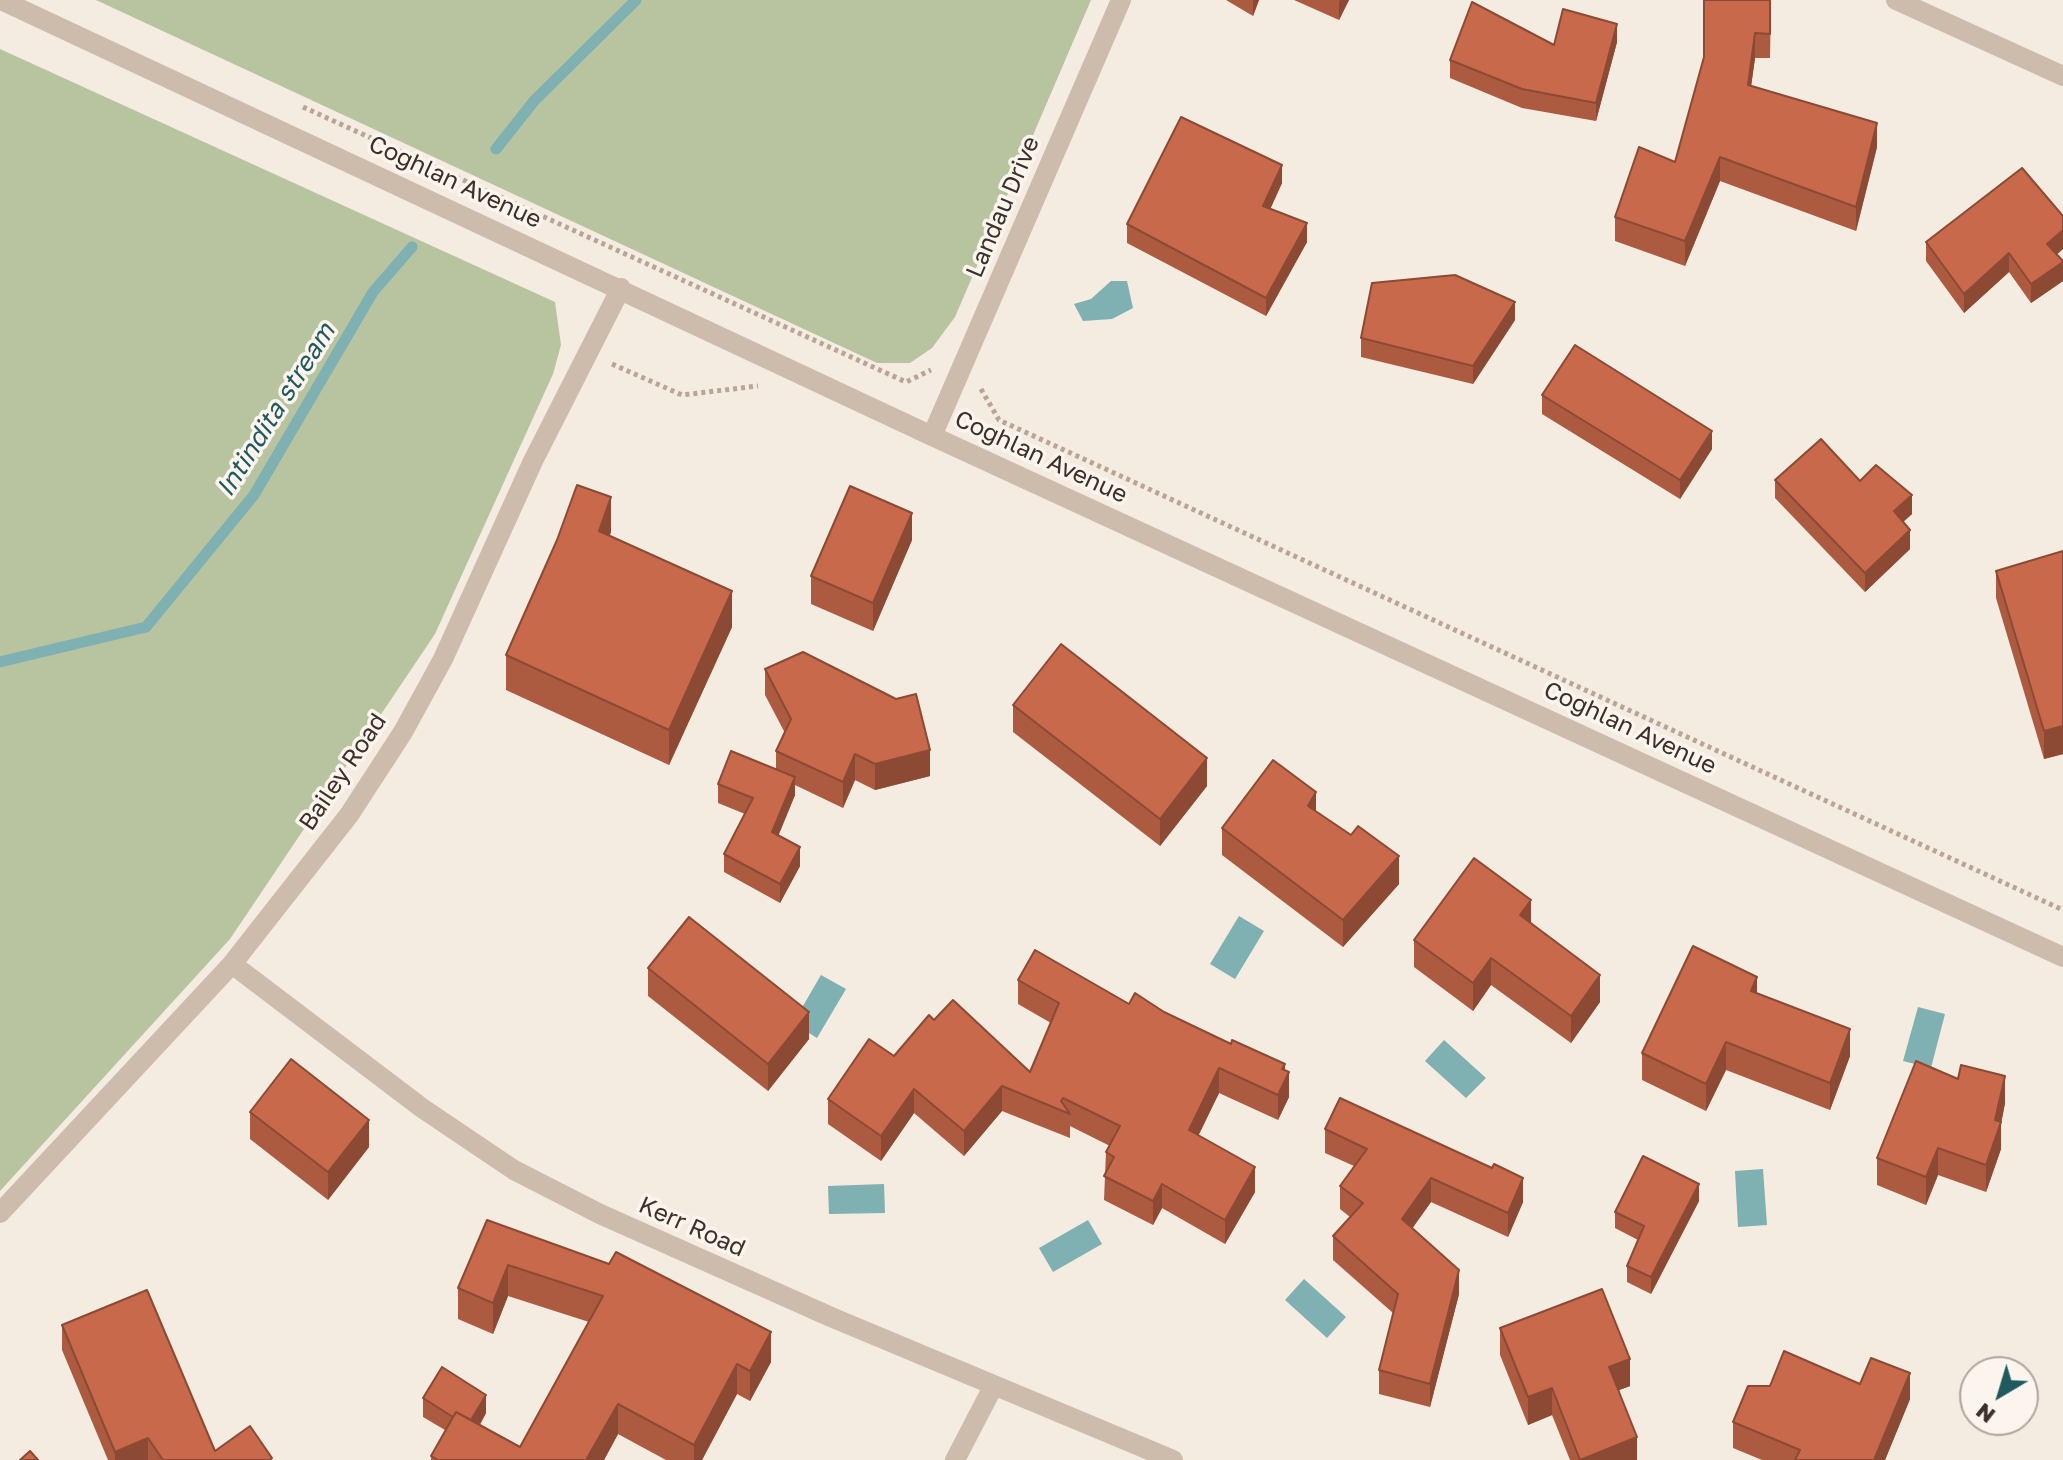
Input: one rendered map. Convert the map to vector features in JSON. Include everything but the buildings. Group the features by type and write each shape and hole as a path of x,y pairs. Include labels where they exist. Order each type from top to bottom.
{"street":[{"name":"Coghlan Avenue","path":"1,0 932,436 2063,957"},
{"name":"Landau Drive","path":"932,436 1121,0"},
{"path":"1896,0 2063,76"},
{"name":"Bailey Road","path":"0,1213 232,964 349,815 403,732 443,659 533,461 621,288"},
{"name":"Kerr Road","path":"232,964 422,1108 514,1170 614,1221 1173,1460"},
{"path":"955,1460 994,1385"}],"path":[{"path":"299,105 906,382 943,365"},
{"path":"999,420 2063,910"}],"green space":[{"path":"96,0 1091,0 955,317 932,348 910,363 877,363"},
{"path":"0,49 555,302 561,345 553,374 435,634 230,939 0,1191"}],"water":[{"path":"1111,281 1127,281 1133,308 1112,319 1083,321 1074,304 1091,299"},
{"path":"1239,916 1264,931 1235,979 1210,964"},
{"path":"821,975 846,989 817,1038 793,1023"},
{"path":"1918,1007 1945,1014 1931,1068 1903,1061"},
{"path":"1444,1040 1486,1078 1466,1098 1425,1061"},
{"path":"1763,1169 1767,1225 1738,1227 1735,1171"},
{"path":"884,1184 885,1213 829,1214 828,1186"},
{"path":"1088,1220 1102,1244 1053,1272 1039,1248"},
{"path":"1304,1279 1346,1317 1327,1338 1285,1300"}],"waterway":[{"path":"496,149 534,101 636,0"},
{"name":"Intindita stream","path":"0,662 146,627 254,495 373,292 412,247"}]}
